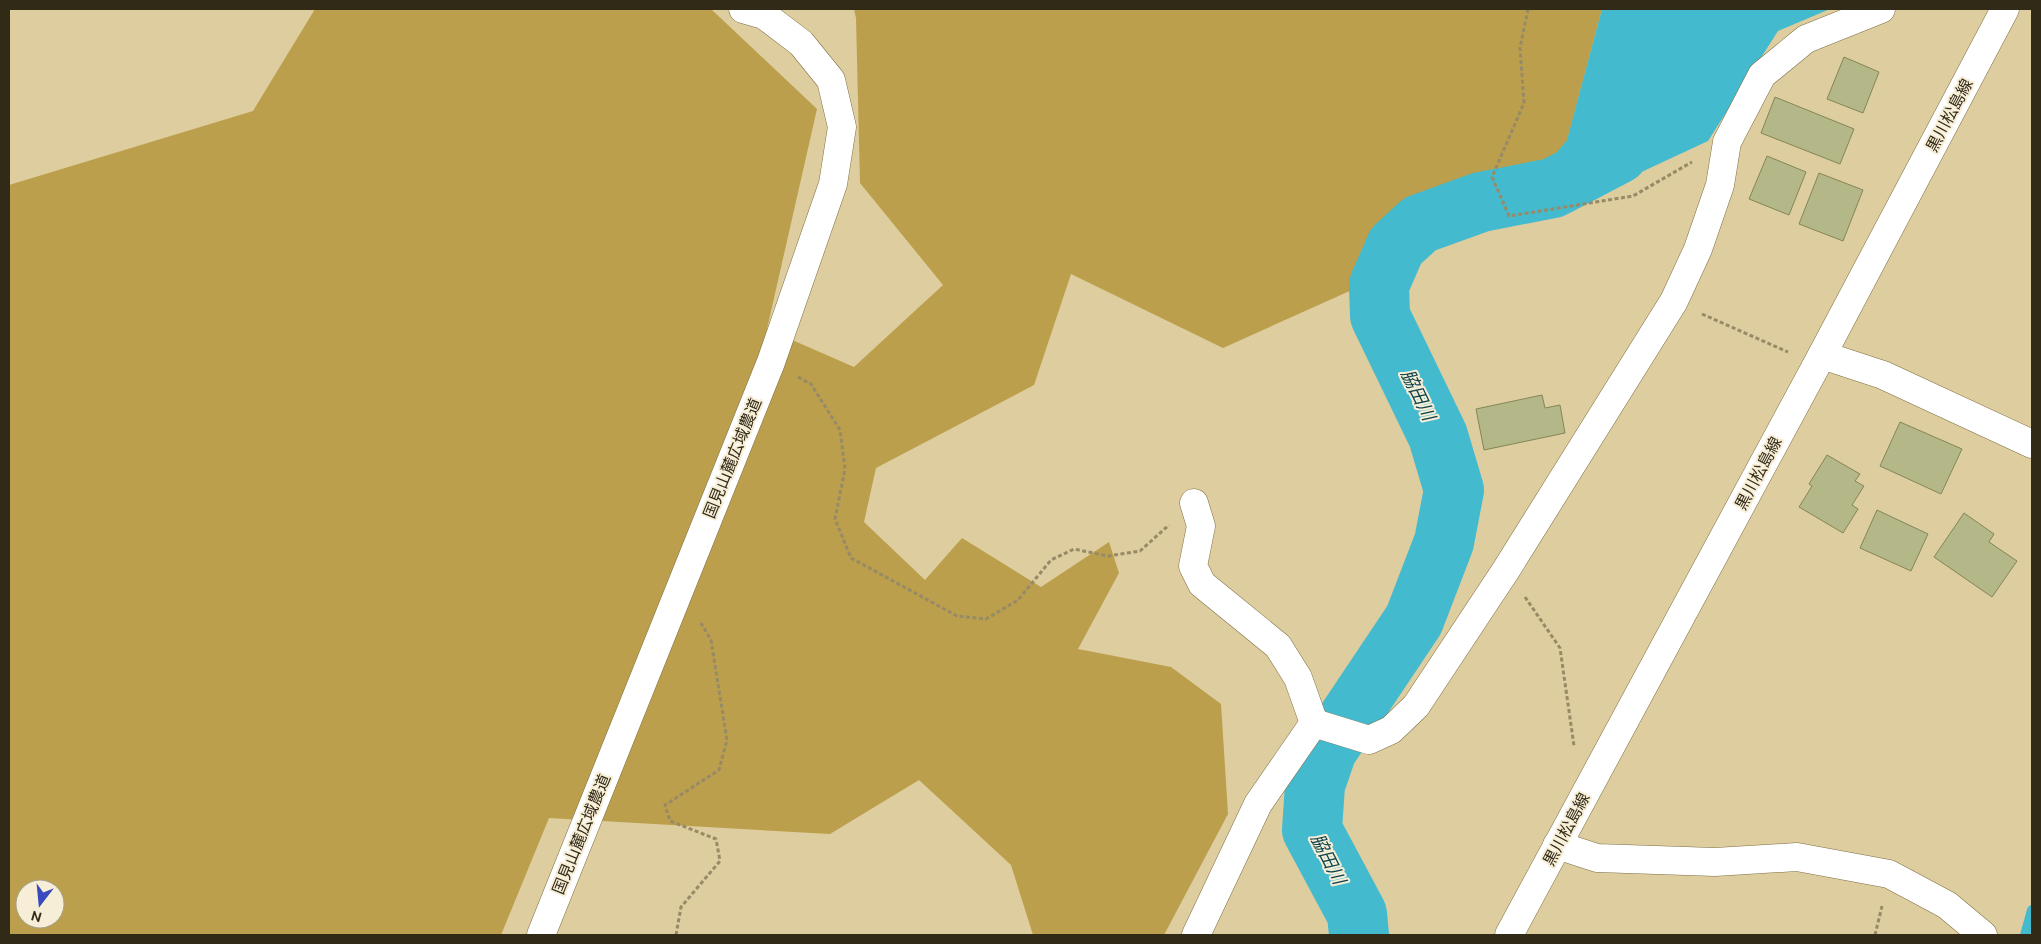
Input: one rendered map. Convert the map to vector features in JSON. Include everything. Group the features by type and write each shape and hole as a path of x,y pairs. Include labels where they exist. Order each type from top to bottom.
{"street":[{"name":"国見山麓広域農道","path":"541,935 771,362 833,184 842,126 831,80 801,43 764,15 744,9"},
{"path":"1314,723 1369,740 1391,730 1416,706 1506,570 1674,301 1698,249 1720,185 1727,142 1762,75 1806,38 1881,9"},
{"name":"黒川松島線","path":"1509,935 1822,355 2005,9"},
{"path":"1822,355 1883,375 2032,444"},
{"path":"1194,503 1200,526 1193,566 1202,584 1278,646 1298,678 1314,723"},
{"path":"1196,935 1258,804 1314,723"},
{"path":"1557,845 1597,858 1715,862 1797,857 1889,874 1947,905 1983,935"}],"path":[{"path":"1528,9 1520,48 1524,103 1492,177 1509,216 1633,196 1727,142"},
{"path":"1674,301 1786,352 1822,355"},
{"path":"771,362 811,384 840,430 845,468 835,519 851,558 957,616 986,619 1018,600 1051,560 1074,549 1108,556 1140,551 1194,503"},
{"path":"1506,570 1560,648 1575,752"},
{"path":"676,935 681,907 720,861 716,839 670,822 665,805 719,770 727,740 711,640 680,589"}],"shaded area":[{"path":"315,9 711,9 817,109 767,329 854,367 943,285 860,183 856,18 854,9 1602,9 1567,141 1535,179 1409,216 1363,285 1223,348 1071,274 1034,385 876,468 864,522 925,580 962,538 1041,587 1109,542 1119,573 1078,649 1171,667 1221,704 1228,814 1164,935 1033,935 1011,865 919,780 830,834 549,818 501,935 9,935 9,185 253,111"}],"water":[{"path":"1602,9 1830,9 1778,31 1708,141 1620,182 1549,196 1535,179 1567,140"}],"building":[{"path":"1844,57 1879,72 1863,113 1827,99"},
{"path":"1775,97 1854,129 1840,164 1761,133"},
{"path":"1767,156 1806,172 1789,215 1749,199"},
{"path":"1819,173 1863,190 1843,241 1799,224"},
{"path":"1542,395 1545,408 1560,405 1565,433 1484,450 1476,409"},
{"path":"1900,422 1962,449 1941,494 1880,466"},
{"path":"1827,455 1860,474 1855,481 1864,486 1852,505 1858,509 1843,533 1799,507 1812,486 1809,484"},
{"path":"1877,510 1928,534 1911,571 1860,548"},
{"path":"1964,513 1994,534 1989,542 2017,561 1992,597 1934,557"}],"waterway":[{"name":"脇田川","path":"1359,935 1357,914 1312,830 1315,785 1327,750 1414,620 1444,542 1454,490 1438,436 1380,316 1379,285 1396,246 1420,224 1481,202 1553,188 1618,154"},
{"path":"2025,935 2032,910"}]}
